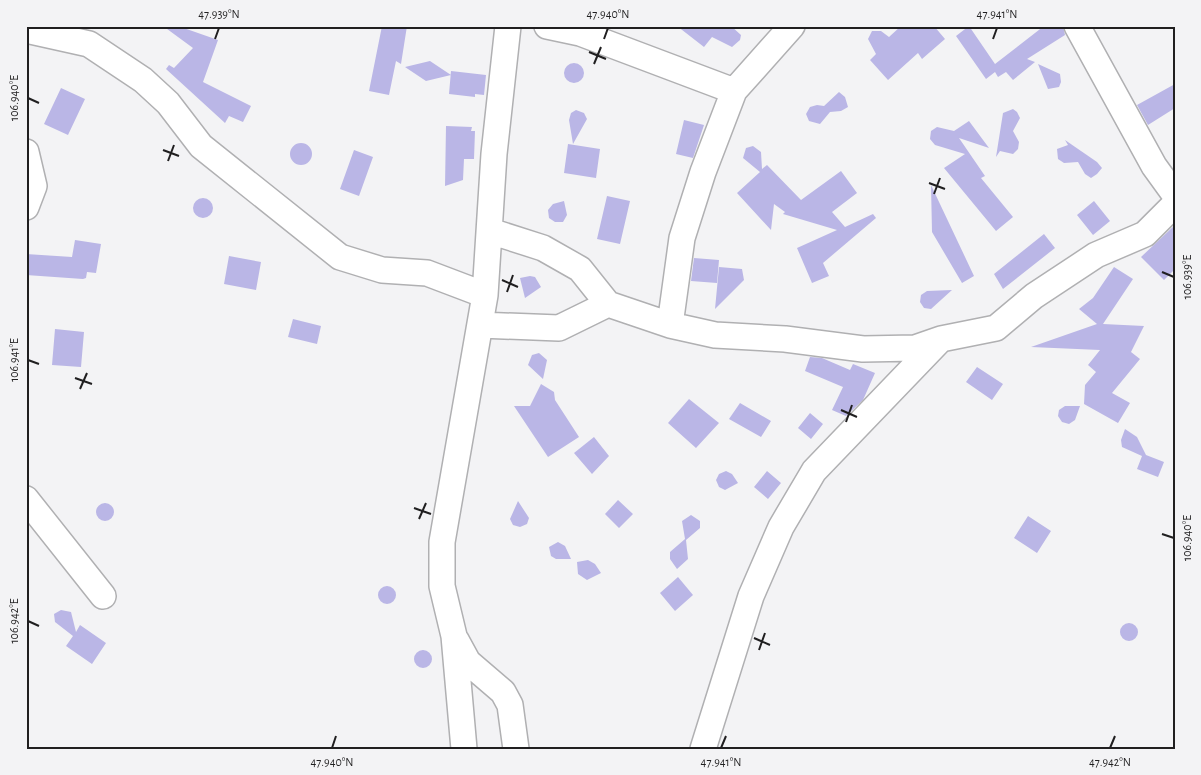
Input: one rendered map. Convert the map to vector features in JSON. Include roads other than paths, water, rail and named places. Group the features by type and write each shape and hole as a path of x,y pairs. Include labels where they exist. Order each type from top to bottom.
{"street":[{"path":"464,749 454,636 442,586 442,542 485,295 494,154 508,26"},
{"path":"547,26 581,30 734,91"},
{"path":"670,325 682,238 703,172 734,91 792,26"},
{"path":"1077,26 1154,166 1175,195"},
{"path":"26,30 89,44 143,80 168,103 201,146 340,258 382,270 427,273 485,295"},
{"path":"26,152 34,186 26,207"},
{"path":"490,231 543,248 580,269 608,304 670,325 715,335 785,339 863,350 916,348 941,339 996,328 1034,296 1096,255 1145,234 1175,204"},
{"path":"480,324 559,328 608,304"},
{"path":"703,749 751,596 786,519 814,471 941,339"},
{"path":"26,499 103,596"},
{"path":"454,636 468,662 504,692 510,705 516,749"}]}
